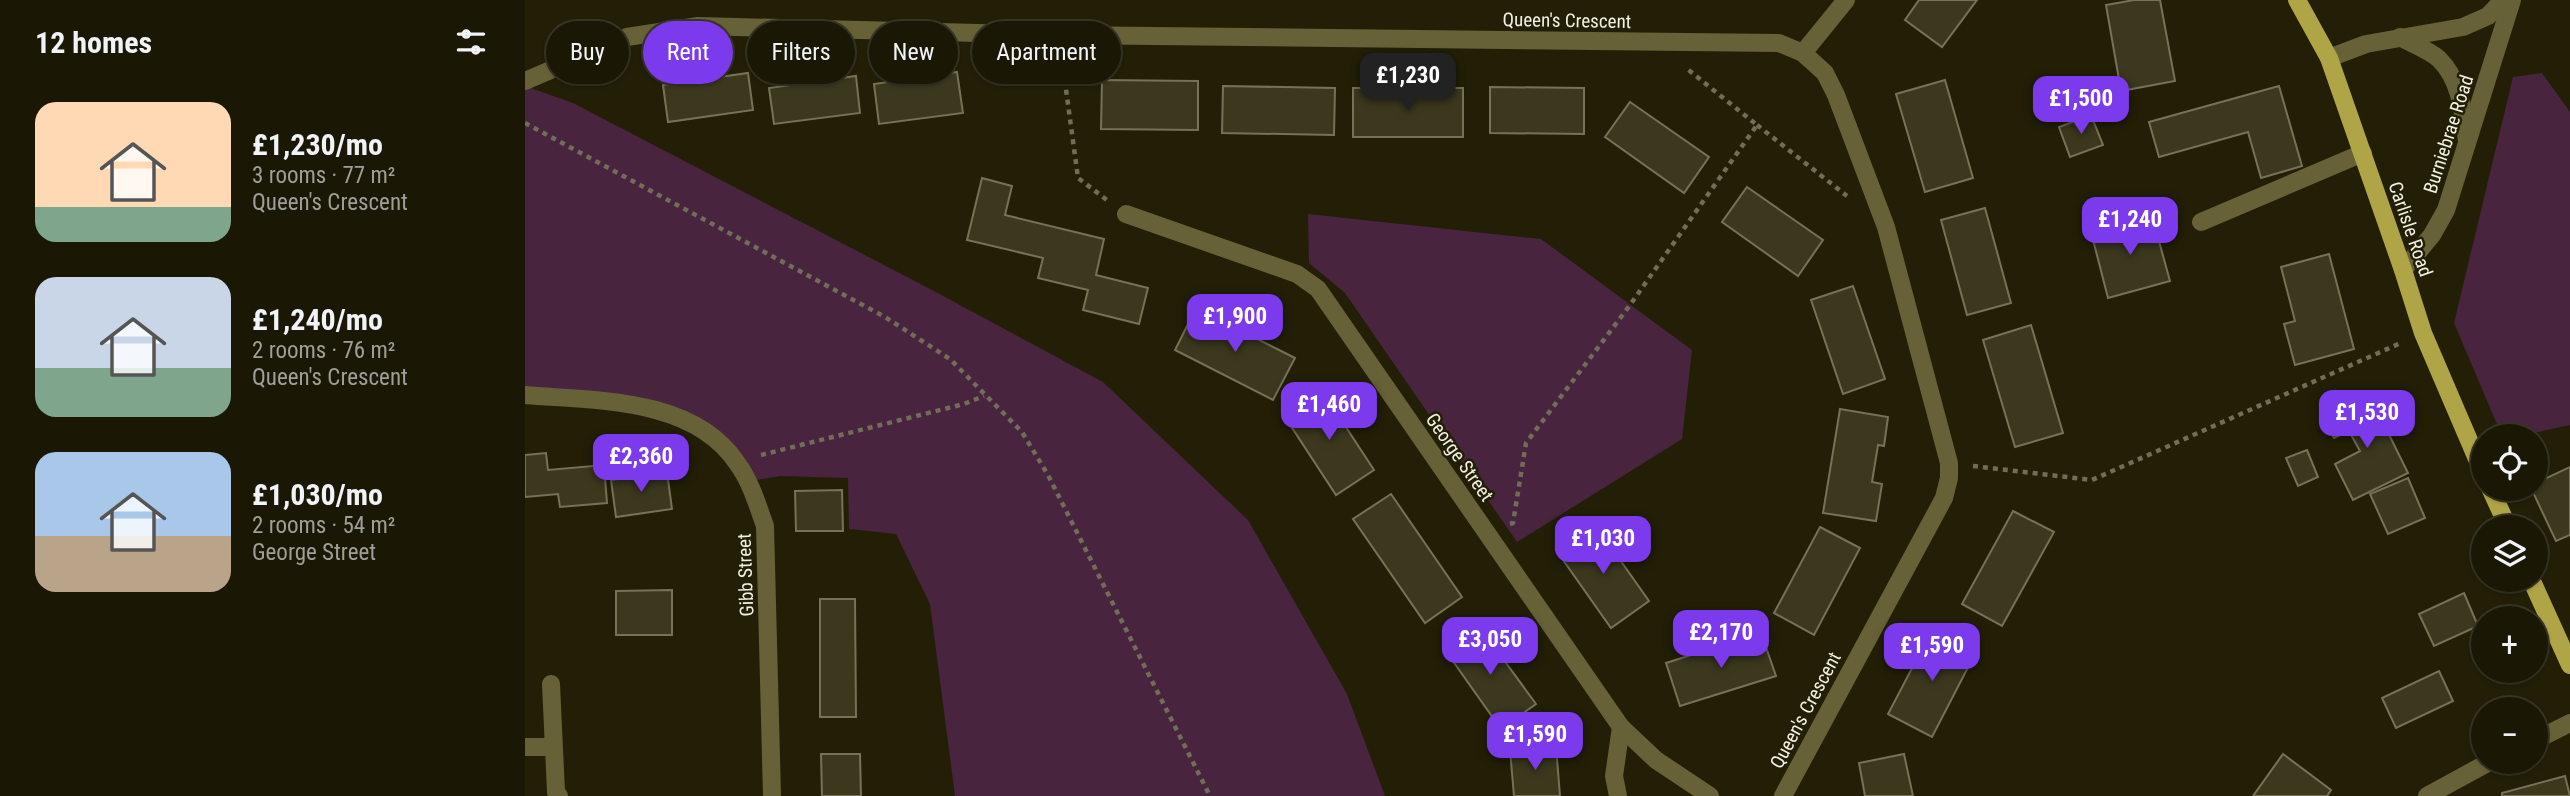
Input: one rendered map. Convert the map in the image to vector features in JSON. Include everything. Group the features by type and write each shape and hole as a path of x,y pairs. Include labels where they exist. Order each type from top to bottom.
{"main road":[{"name":"Carlisle Road","path":"2297,0 2329,58 2423,333 2471,445"},
{"path":"2537,592 2570,665"}],"street":[{"path":"1803,53 1846,0"},
{"path":"2329,58 2366,44 2463,27 2488,16 2504,0"},
{"name":"Burniebrae Road","path":"2403,270 2432,235 2447,210 2512,0"},
{"name":"Queen's Crescent","path":"526,81 627,37 698,26 972,33"},
{"name":"Queen's Crescent","path":"1121,36 1779,43 1803,53 1825,73 1836,94 1886,227 1949,463 1949,478 1944,498 1783,796"},
{"path":"2400,37 2438,58 2454,80 2461,98 2468,145"},
{"path":"2201,222 2363,152"},
{"name":"George Street","path":"1126,214 1297,274 1318,289 1621,727 1656,760 1710,796"},
{"name":"Gibb Street","path":"525,395 645,405 681,417 709,435 736,460 753,490 765,526 772,796"},
{"path":"551,684 553,747 559,796"},
{"path":"2548,734 2570,723"},
{"path":"1618,796 1614,776 1621,727"},
{"path":"525,747 553,747"},
{"path":"2427,796 2471,772"}],"path":[{"path":"1653,42 1854,202"},
{"path":"1065,84 1077,178 1126,214"},
{"path":"525,123 885,317 950,359 1022,432 1048,475 1210,796"},
{"path":"1486,532 1513,523 1526,443 1630,305 1757,125"},
{"path":"1949,463 2092,480 2423,333"},
{"path":"736,460 964,404 985,396"}],"shaded area":[{"path":"2542,73 2570,112 2570,425 2548,430 2548,424 2497,424 2454,323 2513,77"},
{"path":"528,87 573,103 1103,382 1248,520 1347,694 1385,796 955,796 930,604 896,534 849,529 848,478 780,476 757,480 741,454 713,431 525,387 525,89"},
{"path":"1308,214 1541,239 1692,350 1682,439 1517,542 1345,293 1309,263"}],"building":[{"path":"1919,0 1977,0 1942,47 1905,20"},
{"path":"2134,0 2160,0 2175,81 2121,91 2106,5"},
{"path":"747,73 753,110 668,122 663,85 733,84 733,75"},
{"path":"855,76 860,113 774,124 769,88 798,84 855,84"},
{"path":"958,79 963,113 879,124 874,84 958,84"},
{"path":"1121,80 1198,81 1198,130 1101,129 1102,84 1121,84"},
{"path":"1945,80 1973,178 1925,192 1896,94"},
{"path":"1223,86 1335,88 1334,135 1222,133"},
{"path":"2279,86 2302,166 2261,178 2248,132 2159,157 2149,122"},
{"path":"1490,87 1584,88 1584,134 1490,133"},
{"path":"1353,88 1463,88 1463,137 1353,137"},
{"path":"1630,102 1709,157 1684,193 1605,137"},
{"path":"2091,115 2103,145 2070,157 2059,127"},
{"path":"982,178 1012,186 1005,215 1104,239 1096,275 1148,288 1139,324 1083,310 1088,290 1038,278 1043,258 967,240"},
{"path":"1747,187 1823,240 1798,276 1722,222"},
{"path":"1985,208 2011,303 1967,315 1941,220"},
{"path":"2152,216 2170,281 2108,298 2091,232"},
{"path":"2329,254 2354,349 2295,365 2284,324 2295,321 2281,267"},
{"path":"1853,286 1885,379 1843,394 1811,300"},
{"path":"1196,308 1295,358 1273,400 1175,350"},
{"path":"2031,325 2063,433 2015,447 1983,340"},
{"path":"1321,389 1374,470 1336,495 1283,414"},
{"path":"2371,398 2408,473 2353,500 2335,464 2360,451 2349,431 2334,438 2325,421"},
{"path":"1840,409 1888,417 1884,446 1878,445 1872,482 1882,484 1876,521 1823,513"},
{"path":"2307,450 2318,477 2298,486 2286,458"},
{"path":"546,453 548,470 604,465 607,503 560,507 558,494 525,497 525,455"},
{"path":"2570,467 2570,535 2556,541 2548,524 2548,515 2544,515 2537,501 2548,501 2548,477"},
{"path":"667,472 672,509 616,517 611,480"},
{"path":"2408,478 2425,518 2388,534 2370,494"},
{"path":"842,490 843,531 796,531 795,491"},
{"path":"1391,494 1462,597 1425,623 1353,519"},
{"path":"2013,511 2054,532 2002,626 1962,604"},
{"path":"1594,523 1649,601 1611,628 1556,550"},
{"path":"1820,527 1860,548 1814,635 1774,613"},
{"path":"672,590 672,635 616,635 616,591"},
{"path":"2464,593 2471,610 2471,629 2434,646 2419,614"},
{"path":"820,599 855,599 856,717 820,717"},
{"path":"1479,626 1536,704 1501,729 1445,650"},
{"path":"1932,630 1976,652 1932,737 1888,714"},
{"path":"1761,633 1776,676 1680,706 1666,663"},
{"path":"2439,671 2453,701 2396,728 2382,698"},
{"path":"1556,746 1560,796 1514,796 1510,750"},
{"path":"821,754 860,754 861,796 822,796"},
{"path":"1904,754 1913,796 1865,796 1859,763"},
{"path":"2283,754 2331,790 2327,796 2253,796"},
{"path":"2565,776 2570,796 2502,796 2502,793"}]}
